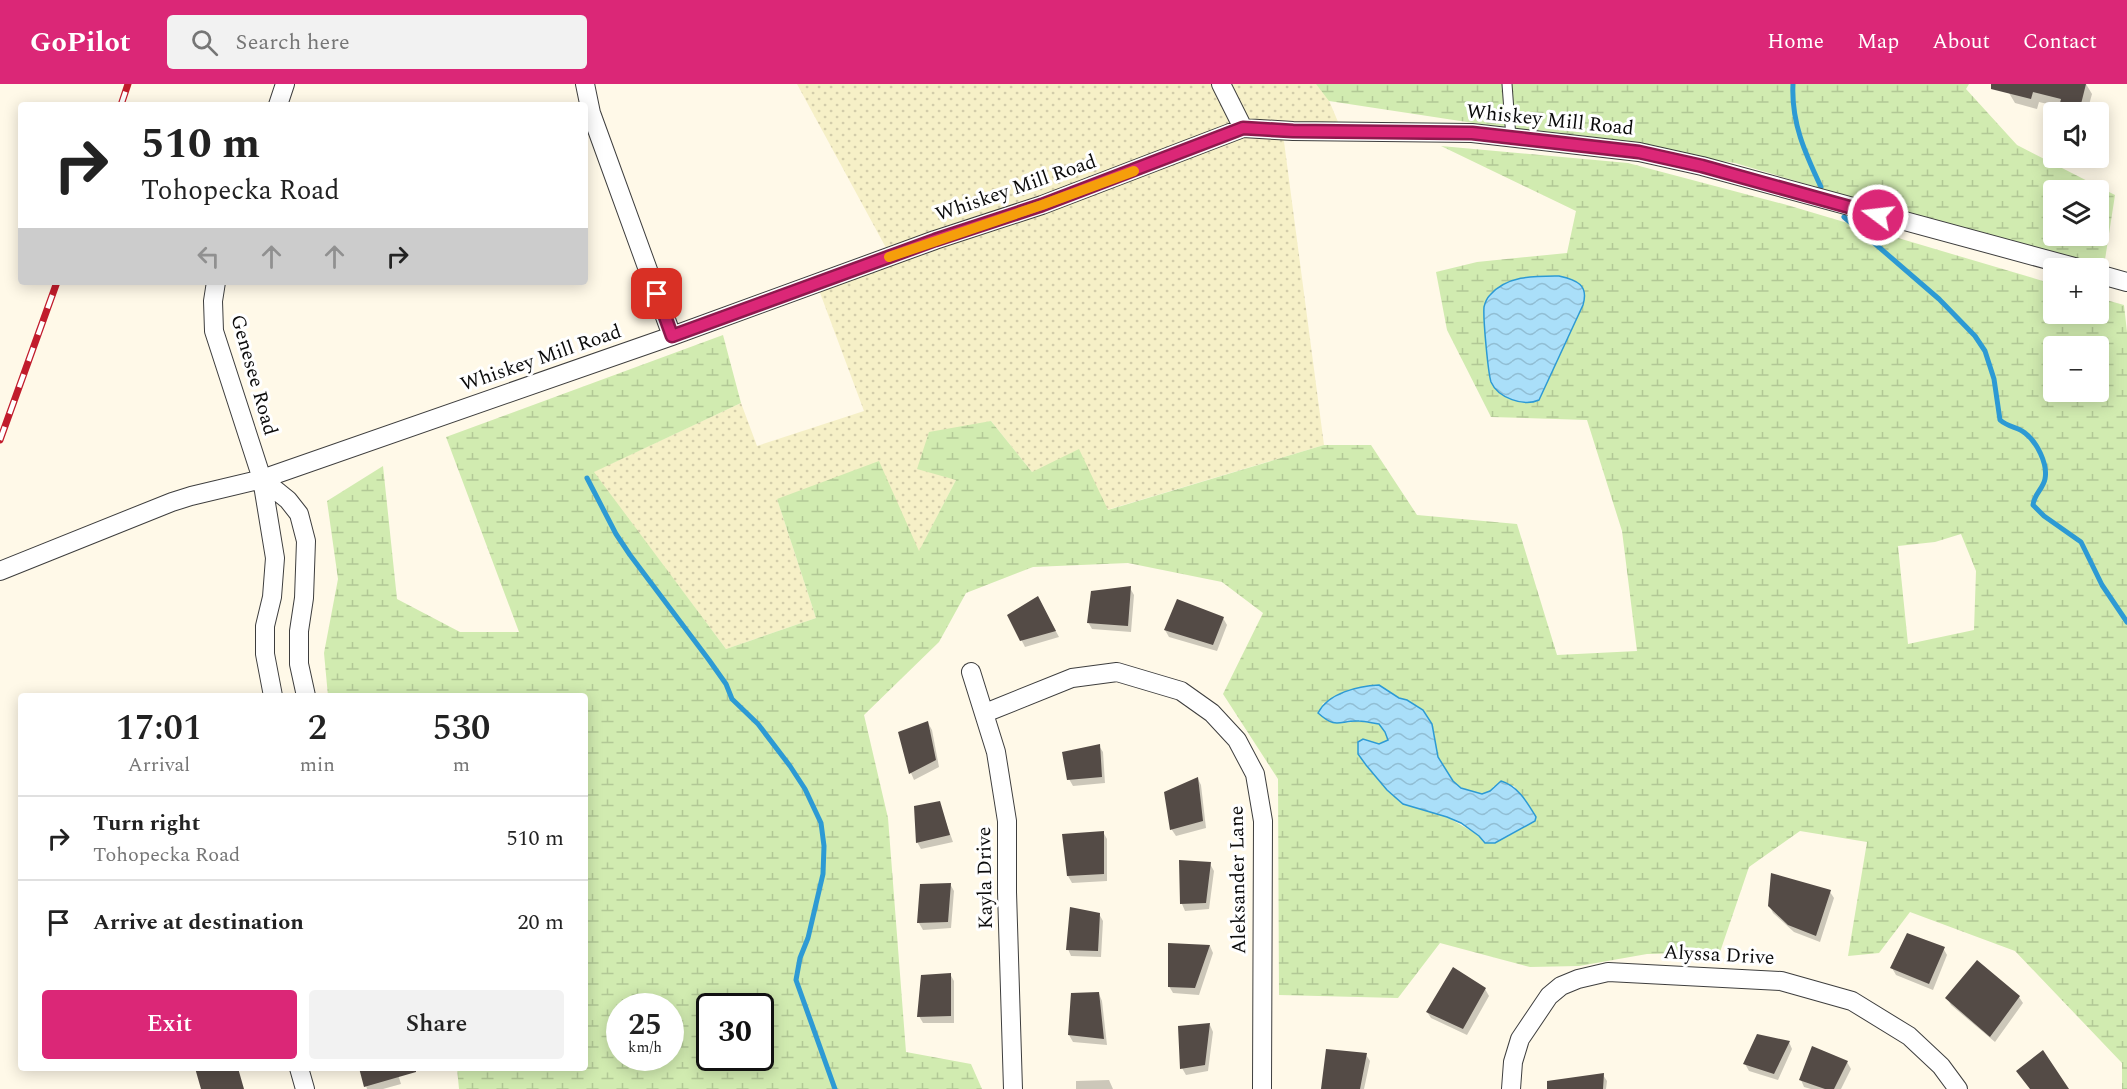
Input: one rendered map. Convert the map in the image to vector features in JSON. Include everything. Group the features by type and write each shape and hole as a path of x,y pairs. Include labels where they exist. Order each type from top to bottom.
{"street":[{"path":"279,102 285,84"},
{"path":"585,84 591,113 672,336"},
{"path":"1221,84 1243,128"},
{"name":"Whiskey Mill Road","path":"0,571 172,502 262,479 672,336 935,240 1042,205 1243,128 1293,131 1472,133 1639,152 1702,166 2043,259"},
{"path":"2109,277 2127,282"},
{"name":"Genesee Road","path":"216,285 213,301 214,331 262,479 275,558 272,597 265,626 265,654 272,693"},
{"path":"262,479 288,500 299,514 306,541 304,598 299,631 299,664 305,693"},
{"name":"Kayla Drive","path":"971,672 996,752 1007,821 1013,1089"},
{"name":"Aleksander Lane","path":"985,714 1072,678 1117,672 1181,691 1212,712 1237,740 1255,774 1263,821 1262,1089"},
{"name":"Alyssa Drive","path":"1511,1089 1513,1062 1520,1039 1550,996 1561,986 1578,978 1608,972 1781,981 1852,1001 1909,1036 1941,1066 1958,1089"},
{"path":"300,1071 305,1089"}],"lane":[{"path":"1507,84 1511,138"}],"shaded area":[{"path":"797,84 1322,84 1344,136 1283,134 1324,445 1107,510 1032,472 991,421 956,480 919,552 777,499 816,618 726,649 593,472 741,403 757,446 864,411 816,282 891,257"}],"green space":[{"path":"1316,84 1969,84 1966,89 2017,145 2043,158 2043,168 2062,168 2086,180 2043,180 2043,246 2107,246 2105,258 2072,258 1976,234 1735,163 1329,101"},
{"path":"1441,146 1628,163 1787,205 2043,281 2043,324 2109,324 2109,301 2124,305 2127,332 2127,1089 2122,1089 2122,1063 2015,951 1910,912 1879,953 1848,956 1867,842 1800,831 1749,867 1720,952 1647,954 1579,966 1530,967 1440,943 1398,998 1279,995 1278,779 1223,694 1263,613 1222,582 1128,563 1033,567 966,593 939,642 864,715 888,818 906,1052 971,1064 982,1089 459,1089 457,1071 588,1071 588,693 328,693 324,653 338,579 327,501 383,466 397,599 460,632 519,632 446,437 723,335 741,403 594,472 726,649 816,618 777,499 879,461 919,551 956,480 917,469 929,432 991,421 1032,472 1079,449 1108,510 1324,445 1371,445 1417,515 1517,524 1557,655 1637,651 1622,531 1587,420 1491,417 1447,330 1436,272 1477,262 1567,253 1576,211","holes":["1507,282 1539,400 1526,403 1512,400 1500,392 1491,381 1484,306 1490,294","1961,534 1976,571 1974,630 1908,644 1898,546 1935,542","1379,685 1423,710 1432,724 1438,757 1453,781 1461,788 1482,794 1490,791 1494,786 1514,786 1536,817 1535,821 1505,838 1480,836 1447,817 1403,804 1387,790 1358,754 1363,739 1379,744 1388,740 1379,724 1356,721 1347,723 1322,704 1348,691"]},
{"path":"2109,192 2115,195 2109,234"}],"water":[{"path":"1559,276 1580,284 1584,293 1583,305 1539,400 1519,402 1512,400 1499,393 1491,382 1484,307 1489,296 1497,288 1513,280"},
{"path":"1379,685 1423,710 1432,724 1438,757 1453,781 1461,788 1482,794 1490,791 1501,781 1507,783 1525,800 1536,817 1535,821 1495,843 1485,843 1461,823 1403,804 1387,790 1358,754 1358,742 1363,739 1379,744 1388,740 1379,724 1359,721 1334,723 1318,713 1329,700 1344,692"}],"building":[{"path":"1991,84 2086,84 2082,102 2060,102 2061,99 2033,92 2031,99 1991,89"},
{"path":"1131,586 1128,626 1087,623 1091,591"},
{"path":"1038,596 1056,631 1020,641 1007,615"},
{"path":"1177,599 1224,617 1213,645 1164,630"},
{"path":"928,721 936,760 909,774 898,732"},
{"path":"1100,744 1102,777 1067,780 1062,752"},
{"path":"1198,777 1203,821 1170,830 1164,792"},
{"path":"940,801 950,835 916,843 914,806"},
{"path":"1104,831 1104,874 1067,876 1062,834"},
{"path":"1179,860 1211,862 1206,903 1180,904"},
{"path":"1771,873 1831,890 1816,936 1788,925 1768,906"},
{"path":"951,883 948,922 917,923 920,884"},
{"path":"1070,907 1100,913 1098,951 1066,950"},
{"path":"1907,933 1945,947 1929,984 1890,968"},
{"path":"1168,943 1210,945 1195,988 1168,987"},
{"path":"1977,960 2020,996 1990,1037 1945,998"},
{"path":"1453,967 1486,988 1463,1029 1426,1012"},
{"path":"951,973 951,1016 917,1017 921,975"},
{"path":"1099,992 1104,1039 1068,1035 1071,993"},
{"path":"1210,1023 1205,1065 1180,1069 1178,1026"},
{"path":"1757,1034 1790,1041 1774,1074 1743,1064"},
{"path":"1812,1046 1848,1061 1834,1089 1825,1089 1799,1080"},
{"path":"1326,1049 1367,1053 1360,1089 1321,1089"},
{"path":"2043,1050 2069,1089 2030,1089 2016,1071"},
{"path":"196,1071 239,1071 244,1089 201,1089"},
{"path":"360,1071 416,1071 416,1072 364,1087"},
{"path":"1604,1073 1603,1089 1547,1089 1547,1081"}],"waterway":[{"path":"1793,84 1797,124 1821,187"},
{"path":"1844,217 1939,299 1975,336 1985,351 1994,379 2000,420 2029,437 2043,460 2045,479 2033,505 2044,516 2081,542 2102,585 2127,622"},
{"path":"587,478 616,534 630,555 709,660 726,684 732,699 758,724 790,766 805,789 821,823 824,846 823,874 796,980 835,1089"}],"railway":[{"path":"122,102 128,84"},
{"path":"0,440 56,285"}],"slow traffic":[{"path":"889,257 1134,171"}],"route":[{"path":"657,294 672,336 935,240 1042,205 1243,128 1293,131 1472,133 1639,152 1702,166 1878,215"}]}
